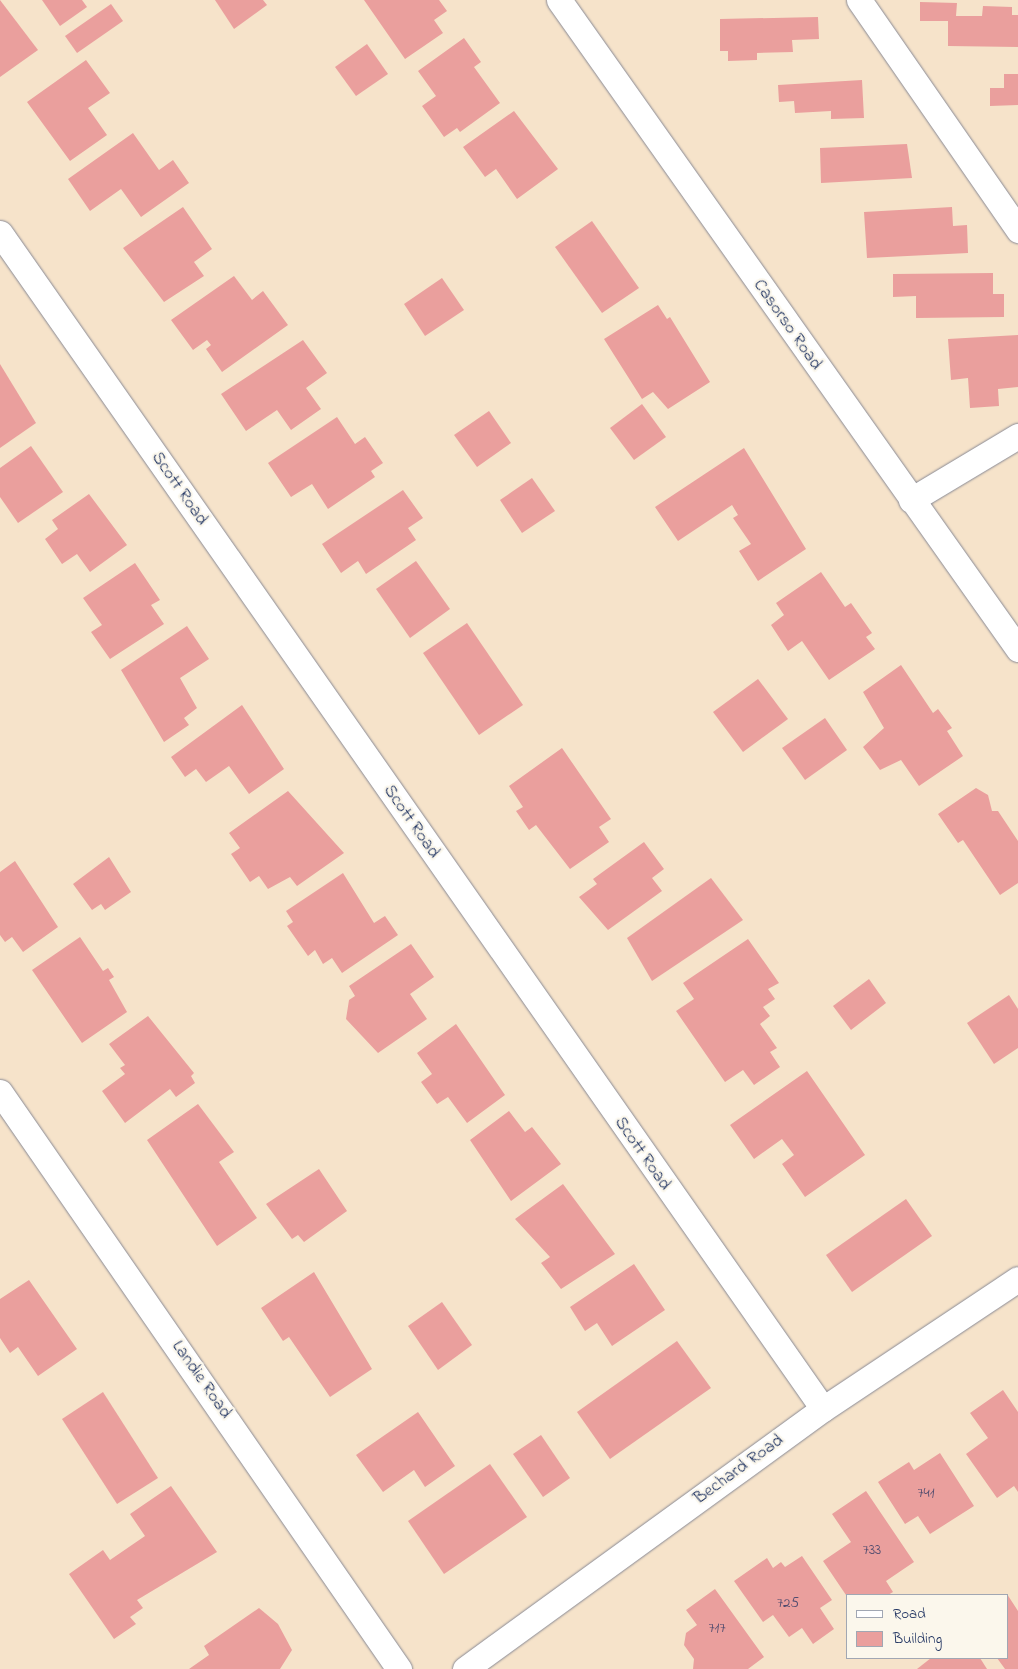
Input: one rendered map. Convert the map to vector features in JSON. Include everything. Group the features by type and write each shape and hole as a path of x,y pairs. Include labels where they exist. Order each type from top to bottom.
{"street":[{"name":"Casorso Road","path":"559,0 1018,649"},
{"path":"859,0 1018,230"},
{"name":"Scott Road","path":"0,233 823,1409"},
{"path":"911,500 1018,436"},
{"name":"Landie Road","path":"0,1092 399,1669"},
{"name":"Bechard Road","path":"465,1669 823,1409 1018,1279"}],"building":[{"path":"0,0 38,50 0,77"},
{"path":"42,0 82,0 87,7 60,26"},
{"path":"215,0 263,0 267,5 234,29"},
{"path":"364,0 439,0 447,11 434,20 443,33 405,59"},
{"path":"920,2 957,3 956,16 982,16 983,6 1012,7 1012,15 1018,15 1018,47 948,46 948,21 920,21"},
{"path":"111,4 123,21 77,53 65,36"},
{"path":"818,17 819,39 792,40 793,52 757,53 757,60 728,61 728,51 720,51 720,19"},
{"path":"464,38 481,62 474,67 500,103 460,132 457,128 444,137 422,106 436,96 418,71"},
{"path":"367,44 388,74 356,96 335,67"},
{"path":"86,60 110,93 88,108 107,135 70,161 27,102"},
{"path":"1004,74 1018,74 1018,105 990,106 990,88 1004,88"},
{"path":"862,80 864,118 831,119 831,111 795,113 794,101 779,102 778,85"},
{"path":"514,111 558,169 517,199 496,169 485,177 463,147"},
{"path":"133,133 159,170 173,160 189,183 141,217 121,189 90,211 68,179"},
{"path":"907,144 912,178 821,183 820,148"},
{"path":"183,207 212,249 194,262 204,276 164,302 123,248"},
{"path":"952,207 953,226 967,225 968,253 867,258 864,212"},
{"path":"592,221 639,288 602,313 555,247"},
{"path":"993,273 993,294 1004,294 1004,317 916,318 916,296 893,297 893,274"},
{"path":"234,276 252,300 263,291 288,325 222,372 206,349 211,345 207,340 193,350 171,320"},
{"path":"442,278 464,310 425,336 404,304"},
{"path":"658,305 667,319 670,317 710,382 668,409 653,392 642,399 604,339"},
{"path":"1018,335 1018,387 998,389 999,406 970,408 968,378 951,380 948,339"},
{"path":"303,340 327,373 306,388 321,409 291,430 277,410 246,431 221,394"},
{"path":"0,364 36,423 0,448"},
{"path":"642,404 666,437 634,460 610,428"},
{"path":"489,411 511,443 477,467 454,435"},
{"path":"337,417 355,444 365,437 383,463 371,471 375,477 328,509 312,484 291,497 268,463"},
{"path":"31,446 63,492 18,523 0,497 0,468"},
{"path":"744,448 806,549 758,581 739,551 751,544 733,518 738,515 732,505 678,541 655,507"},
{"path":"532,478 555,511 522,533 500,500"},
{"path":"403,490 423,518 408,528 416,540 366,574 358,561 341,573 322,544"},
{"path":"89,494 127,545 90,572 77,554 62,564 45,539 58,529 52,520"},
{"path":"416,561 450,609 410,638 376,589"},
{"path":"135,563 160,600 151,605 164,624 110,659 91,632 102,625 83,598"},
{"path":"821,572 845,607 851,603 872,633 866,637 875,649 829,680 802,641 788,651 771,625 784,615 776,603"},
{"path":"467,623 523,705 479,735 423,653"},
{"path":"187,626 209,659 180,678 197,708 184,718 189,725 164,742 121,670"},
{"path":"901,665 933,713 938,709 952,728 947,731 963,756 919,786 901,760 880,770 863,747 884,728 863,692"},
{"path":"758,679 788,719 743,752 713,712"},
{"path":"242,705 284,769 249,794 229,766 206,782 196,769 185,777 171,757"},
{"path":"825,718 847,750 805,780 782,748"},
{"path":"562,748 611,819 599,827 609,842 570,869 536,825 529,830 516,811 523,807 509,786"},
{"path":"976,788 988,795 992,811 998,811 1018,841 1018,883 1000,895 963,840 958,843 938,814"},
{"path":"288,791 344,853 297,886 290,877 268,889 259,876 250,882 231,854 240,848 229,833"},
{"path":"644,842 664,869 652,878 662,891 608,930 579,897 597,884 593,879"},
{"path":"109,857 131,892 105,910 101,904 92,910 73,884"},
{"path":"15,861 58,927 23,952 12,937 5,942 0,935 0,872"},
{"path":"343,873 374,923 385,916 398,935 342,973 332,958 323,964 315,950 308,956 287,926 293,922 286,911"},
{"path":"711,878 743,920 652,981 627,938"},
{"path":"80,937 103,971 108,968 114,977 109,980 127,1012 82,1043 32,970"},
{"path":"748,939 779,983 768,989 775,999 763,1007 770,1016 760,1024 777,1048 770,1052 780,1067 754,1085 743,1070 725,1082 676,1011 694,999 683,983"},
{"path":"411,944 434,977 410,994 427,1019 378,1053 346,1019 349,1000 355,996 349,986"},
{"path":"869,979 886,1003 851,1030 833,1006"},
{"path":"1009,995 1018,1009 1018,1048 994,1064 967,1023"},
{"path":"148,1016 194,1073 191,1076 195,1083 176,1097 170,1089 125,1123 102,1091 125,1074 120,1068 125,1065 109,1044"},
{"path":"456,1024 505,1095 467,1123 448,1097 437,1104 421,1082 432,1074 417,1053"},
{"path":"807,1071 865,1155 805,1197 782,1164 794,1155 782,1139 754,1159 730,1125"},
{"path":"198,1104 234,1152 219,1162 257,1218 217,1246 147,1140"},
{"path":"509,1111 525,1132 532,1127 561,1164 511,1201 470,1140"},
{"path":"319,1169 347,1211 304,1242 298,1235 292,1239 266,1204"},
{"path":"563,1184 615,1254 561,1289 541,1263 550,1257 515,1219"},
{"path":"906,1199 932,1236 852,1292 826,1255"},
{"path":"634,1264 665,1310 612,1346 597,1323 585,1331 570,1307"},
{"path":"314,1272 372,1369 330,1397 289,1337 283,1341 261,1308"},
{"path":"29,1280 77,1349 38,1376 18,1347 10,1353 0,1338 0,1299"},
{"path":"442,1302 472,1345 438,1370 408,1326"},
{"path":"677,1341 711,1388 610,1459 577,1412"},
{"path":"1003,1390 1018,1412 1018,1492 1014,1486 997,1498 966,1454 988,1438 970,1413"},
{"path":"103,1392 158,1478 117,1504 62,1419"},
{"path":"418,1412 455,1466 425,1487 414,1470 383,1492 356,1455"},
{"path":"541,1435 570,1478 543,1497 513,1454"},
{"path":"940,1453 974,1506 930,1534 918,1516 905,1524 878,1482 909,1462 914,1470"},
{"path":"490,1464 527,1517 444,1574 408,1521"},
{"path":"171,1486 217,1552 137,1600 143,1608 130,1617 136,1624 114,1639 69,1574 103,1550 110,1560 145,1536 130,1514"},
{"path":"866,1491 914,1562 886,1581 893,1592 890,1594 846,1595 823,1561 851,1542 832,1514"},
{"path":"802,1556 832,1600 820,1608 834,1629 813,1644 802,1628 789,1637 773,1615 763,1622 734,1581 767,1558 773,1568 781,1562 785,1567"},
{"path":"715,1589 764,1657 748,1669 693,1669 694,1659 684,1645 686,1633 697,1625 686,1610"},
{"path":"1008,1596 1018,1611 1018,1669 1005,1669 998,1659 1008,1659"},
{"path":"259,1608 278,1624 292,1650 280,1669 189,1669 209,1655 204,1646"},
{"path":"930,1659 981,1659 987,1669 917,1669"}]}
